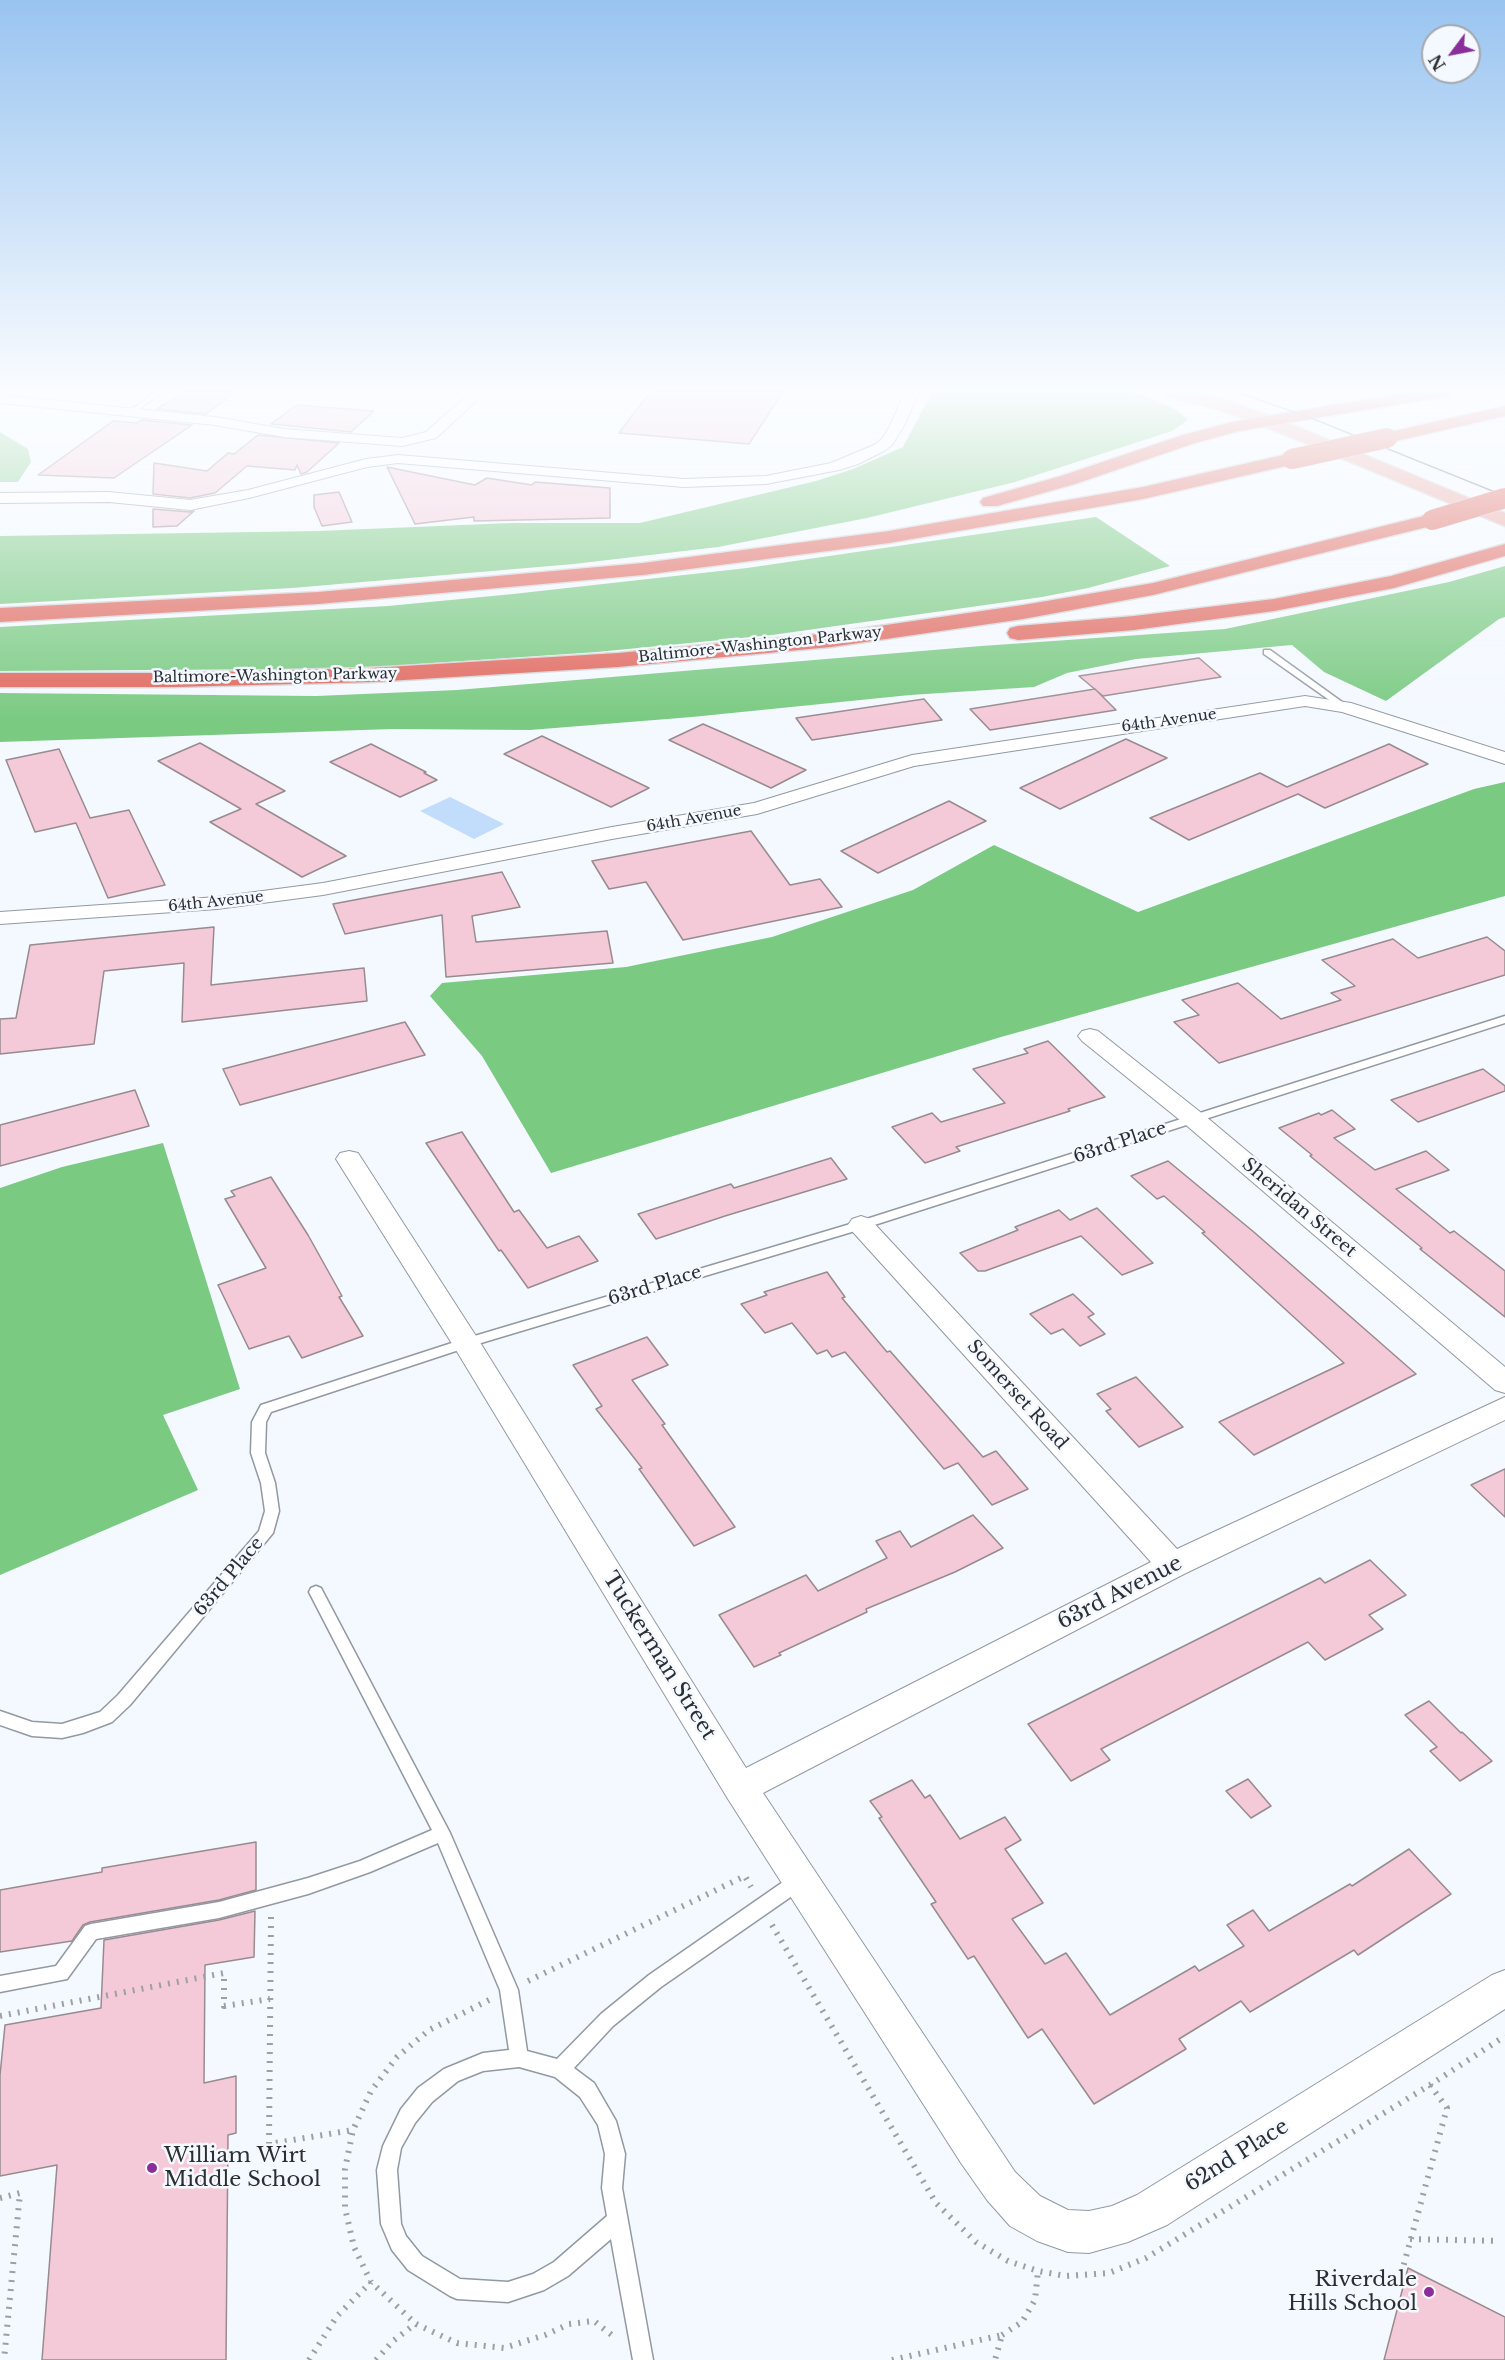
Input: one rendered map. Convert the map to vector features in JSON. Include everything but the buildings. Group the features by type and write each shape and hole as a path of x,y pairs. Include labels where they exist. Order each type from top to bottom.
{"highway":[{"path":"643,568 820,539 988,502"},
{"path":"0,615 318,598 643,568 889,537 1093,502"},
{"name":"Baltimore-Washington Parkway","path":"0,680 174,680 371,675 618,660 831,640 1086,602 1288,558 1491,502"},
{"path":"618,660 801,650 1205,615 1365,588 1505,550"}],"main road":[{"path":"1462,502 1505,520"}],"street":[{"path":"161,502 190,505 205,502"},
{"name":"64th Avenue","path":"0,918 274,897 757,808 912,761 1305,701 1345,707 1382,718 1414,717 1445,725 1482,743 1502,757"},
{"name":"Sheridan Street","path":"1090,1036 1195,1120 1505,1383"},
{"name":"Tuckerman Street","path":"349,1159 466,1343 740,1788 975,2149"},
{"name":"Somerset Road","path":"861,1225 1173,1565"},
{"name":"63rd Avenue","path":"740,1788 1173,1565 1505,1408"},
{"name":"62nd Place","path":"975,2149 1001,2186 1025,2211 1052,2226 1068,2231 1089,2232 1113,2227 1152,2210 1505,1988"}],"lane":[{"path":"1267,652 1345,707"},
{"name":"63rd Place","path":"0,1718 32,1729 62,1731 106,1717 124,1700 266,1533 272,1511 268,1483 258,1453 259,1422 266,1409 466,1343 861,1225 1195,1120 1505,1019"},
{"path":"315,1592 442,1833 509,1990 519,2058"},
{"path":"0,1984 61,1973 91,1932 219,1910 272,1896 364,1867 442,1833"},
{"path":"560,2069 607,2020 655,1982 800,1881"},
{"path":"618,2220 561,2269 537,2283 508,2292 457,2289 415,2263 399,2242 391,2224 387,2170 392,2146 408,2115 425,2095 452,2075 483,2062 519,2058 560,2069 587,2090 607,2121 615,2154 612,2188 618,2220 643,2360"}],"path":[{"path":"615,2340 612,2333 594,2321 569,2325 504,2348 457,2343 416,2324 371,2282 354,2247 345,2208 345,2169 353,2130 372,2091 397,2057 429,2030 745,1876 936,2203 976,2242 1008,2261 1038,2271 1066,2276 1109,2272 1146,2258 1430,2085 1505,2036"},
{"path":"272,1896 269,2144 353,2130"},
{"path":"0,2016 224,1973 224,2006 270,2000"},
{"path":"1398,2282 1447,2108 1430,2085"},
{"path":"0,2198 20,2193 4,2360"},
{"path":"1410,2239 1499,2241"},
{"path":"892,2360 1002,2336 1022,2322 1035,2300 1038,2271"},
{"path":"309,2360 337,2316 371,2282"},
{"path":"376,2360 393,2341 416,2324"},
{"path":"995,2360 1002,2336"}],"green space":[{"path":"727,502 932,502 867,518 718,547 574,564 292,588 0,604 0,536 318,531 511,523 640,523"},
{"path":"1096,517 1170,566 1088,588 1042,597 772,635 597,652 389,666 304,669 0,671 0,627 388,606 513,594 747,568"},
{"path":"1505,566 1505,617 1499,619 1386,701 1324,672 1292,645 1136,659 1067,673 1034,687 910,695 692,717 530,730 393,729 0,742 0,693 316,696 457,690 981,646 1225,629 1449,582"},
{"path":"1505,782 1505,896 1001,1037 551,1173 482,1056 430,996 442,983 626,967 772,937 913,890 994,845 1138,912 1474,789"},
{"path":"163,1143 240,1389 163,1415 198,1490 0,1575 0,1188 62,1167"}],"water":[{"path":"450,797 504,824 474,839 420,811"}],"place":[{"name":"William Wirt Middle School","path":"152,2168"},
{"name":"Riverdale Hills School","path":"1429,2292"}]}
